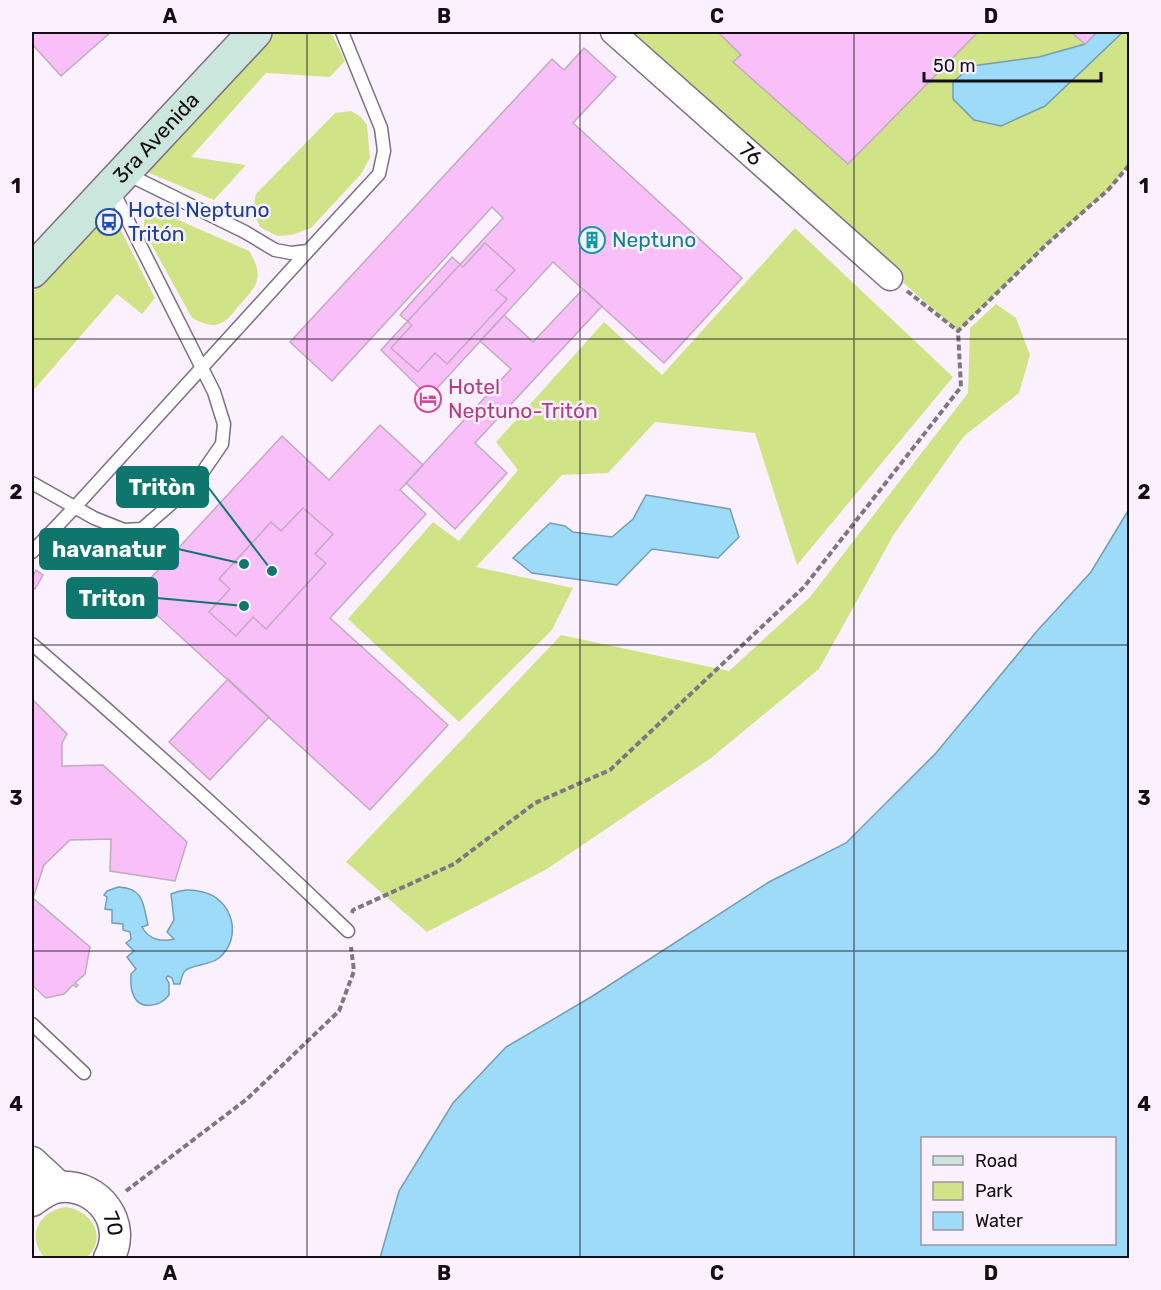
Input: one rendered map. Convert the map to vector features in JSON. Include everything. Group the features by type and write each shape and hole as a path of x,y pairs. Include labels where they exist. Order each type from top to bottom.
{"main road":[{"name":"3ra Avenida","path":"32,271 255,32"}],"street":[{"name":"76","path":"613,32 890,278"},
{"path":"32,1162 59,1187"},
{"name":"70","path":"59,1187 77,1188 92,1194 107,1206 116,1235 109,1258"},
{"path":"32,1201 45,1191 59,1187"}],"lane":[{"path":"32,552 379,174 384,151 381,128 342,32"},
{"path":"117,179 245,232 275,250 291,253 308,251"},
{"path":"32,483 94,518 124,530 142,529 195,483 222,444 224,424 214,392 117,179"},
{"path":"32,644 147,743 348,931"},
{"path":"32,1024 84,1073"}],"path":[{"path":"107,1206 247,1099 339,1011 354,970 348,931 352,910 454,864 535,803 610,770 804,587 961,387 958,331 1047,244 1109,189 1130,164"},
{"path":"890,278 958,331"}],"green space":[{"path":"275,32 331,32 345,61 330,77 266,73 191,157 246,165 214,200 142,170"},
{"path":"618,32 1129,32 1129,164 1109,189 1047,244 958,331"},
{"path":"351,111 361,117 367,125 370,158 361,174 311,228 292,235 277,236 260,227 253,211 256,194 335,113"},
{"path":"110,208 155,298 142,314 117,294 32,392 32,293"},
{"path":"158,211 249,251 258,275 254,288 222,323 208,324 192,318 144,231 144,221 148,214"},
{"path":"795,228 953,377 797,565 755,433 655,422 608,473 562,475 476,567 573,588 552,630 459,722 348,619 433,522 459,541 518,470 496,442 604,322 662,375"},
{"path":"996,304 1016,318 1030,355 1019,393 964,436 894,534 819,669 711,758 547,869 427,932 346,862 561,635 729,671 810,597 968,393 970,328"},
{"path":"65,1207 83,1213 94,1226 97,1234 96,1242 86,1258 45,1258 39,1250 36,1242 38,1226 48,1214"}],"water":[{"path":"1097,32 1123,32 1045,106 1001,126 974,120 953,99 953,82 972,66 1039,57 1085,44"},
{"path":"646,495 730,509 739,537 718,558 652,549 617,585 532,573 513,558 550,523 565,526 573,532 612,537 633,519"},
{"path":"1129,509 1129,1258 380,1258 399,1191 453,1103 506,1047 591,997 769,882 846,843 936,753 1037,631 1091,572"},
{"path":"118,887 127,888 138,894 148,925 142,927 148,935 160,940 174,939 167,932 174,920 171,894 191,890 213,896 222,902 231,920 231,940 226,950 215,961 191,967 185,971 180,984 174,984 172,978 168,976 166,978 169,983 169,995 165,999 150,1005 140,1003 131,987 131,974 136,969 127,957 134,951 126,943 131,939 130,932 123,930 123,924 112,923 112,910 105,909 107,897 104,895 107,891"}],"building":[{"path":"32,32 111,32 61,76 32,44"},
{"path":"718,32 978,32 848,164 733,62 741,55"},
{"path":"1071,32 1097,32 1085,44"},
{"name":"Neptuno","path":"584,48 616,77 573,123 742,278 664,363 553,262 429,397 381,350 503,218 492,207 332,381 290,342 552,59 564,70"},
{"path":"485,243 515,270 496,290 507,299 447,364 435,353 418,372 391,348 412,325 400,315 452,257 463,267"},
{"path":"583,289 602,306 475,443 507,473 455,529 406,483 511,369 480,341 504,315 533,342"},
{"path":"380,425 423,465 400,490 426,514 330,618 448,725 370,810 135,595 282,436 329,480"},
{"path":"303,508 333,534 315,554 326,563 266,629 253,617 236,636 209,612 230,589 219,579 271,522 281,531"},
{"path":"36,570 43,575 35,589 32,587 32,578"},
{"path":"228,679 269,717 210,780 169,742"},
{"path":"32,699 67,734 62,743 62,766 103,765 187,842 175,881 110,871 111,839 70,840 44,865 33,898 90,947 85,974 75,983 78,985 76,987 73,985 64,994 46,998 32,985"}],"place":[{"name":"Hotel Neptuno Tritón","path":"109,222"},
{"name":"Neptuno","path":"592,240"},
{"name":"Hotel Neptuno-Tritón","path":"428,399"},
{"name":"havanatur","path":"244,564"},
{"name":"Tritòn","path":"272,571"},
{"name":"Triton","path":"244,606"}]}
